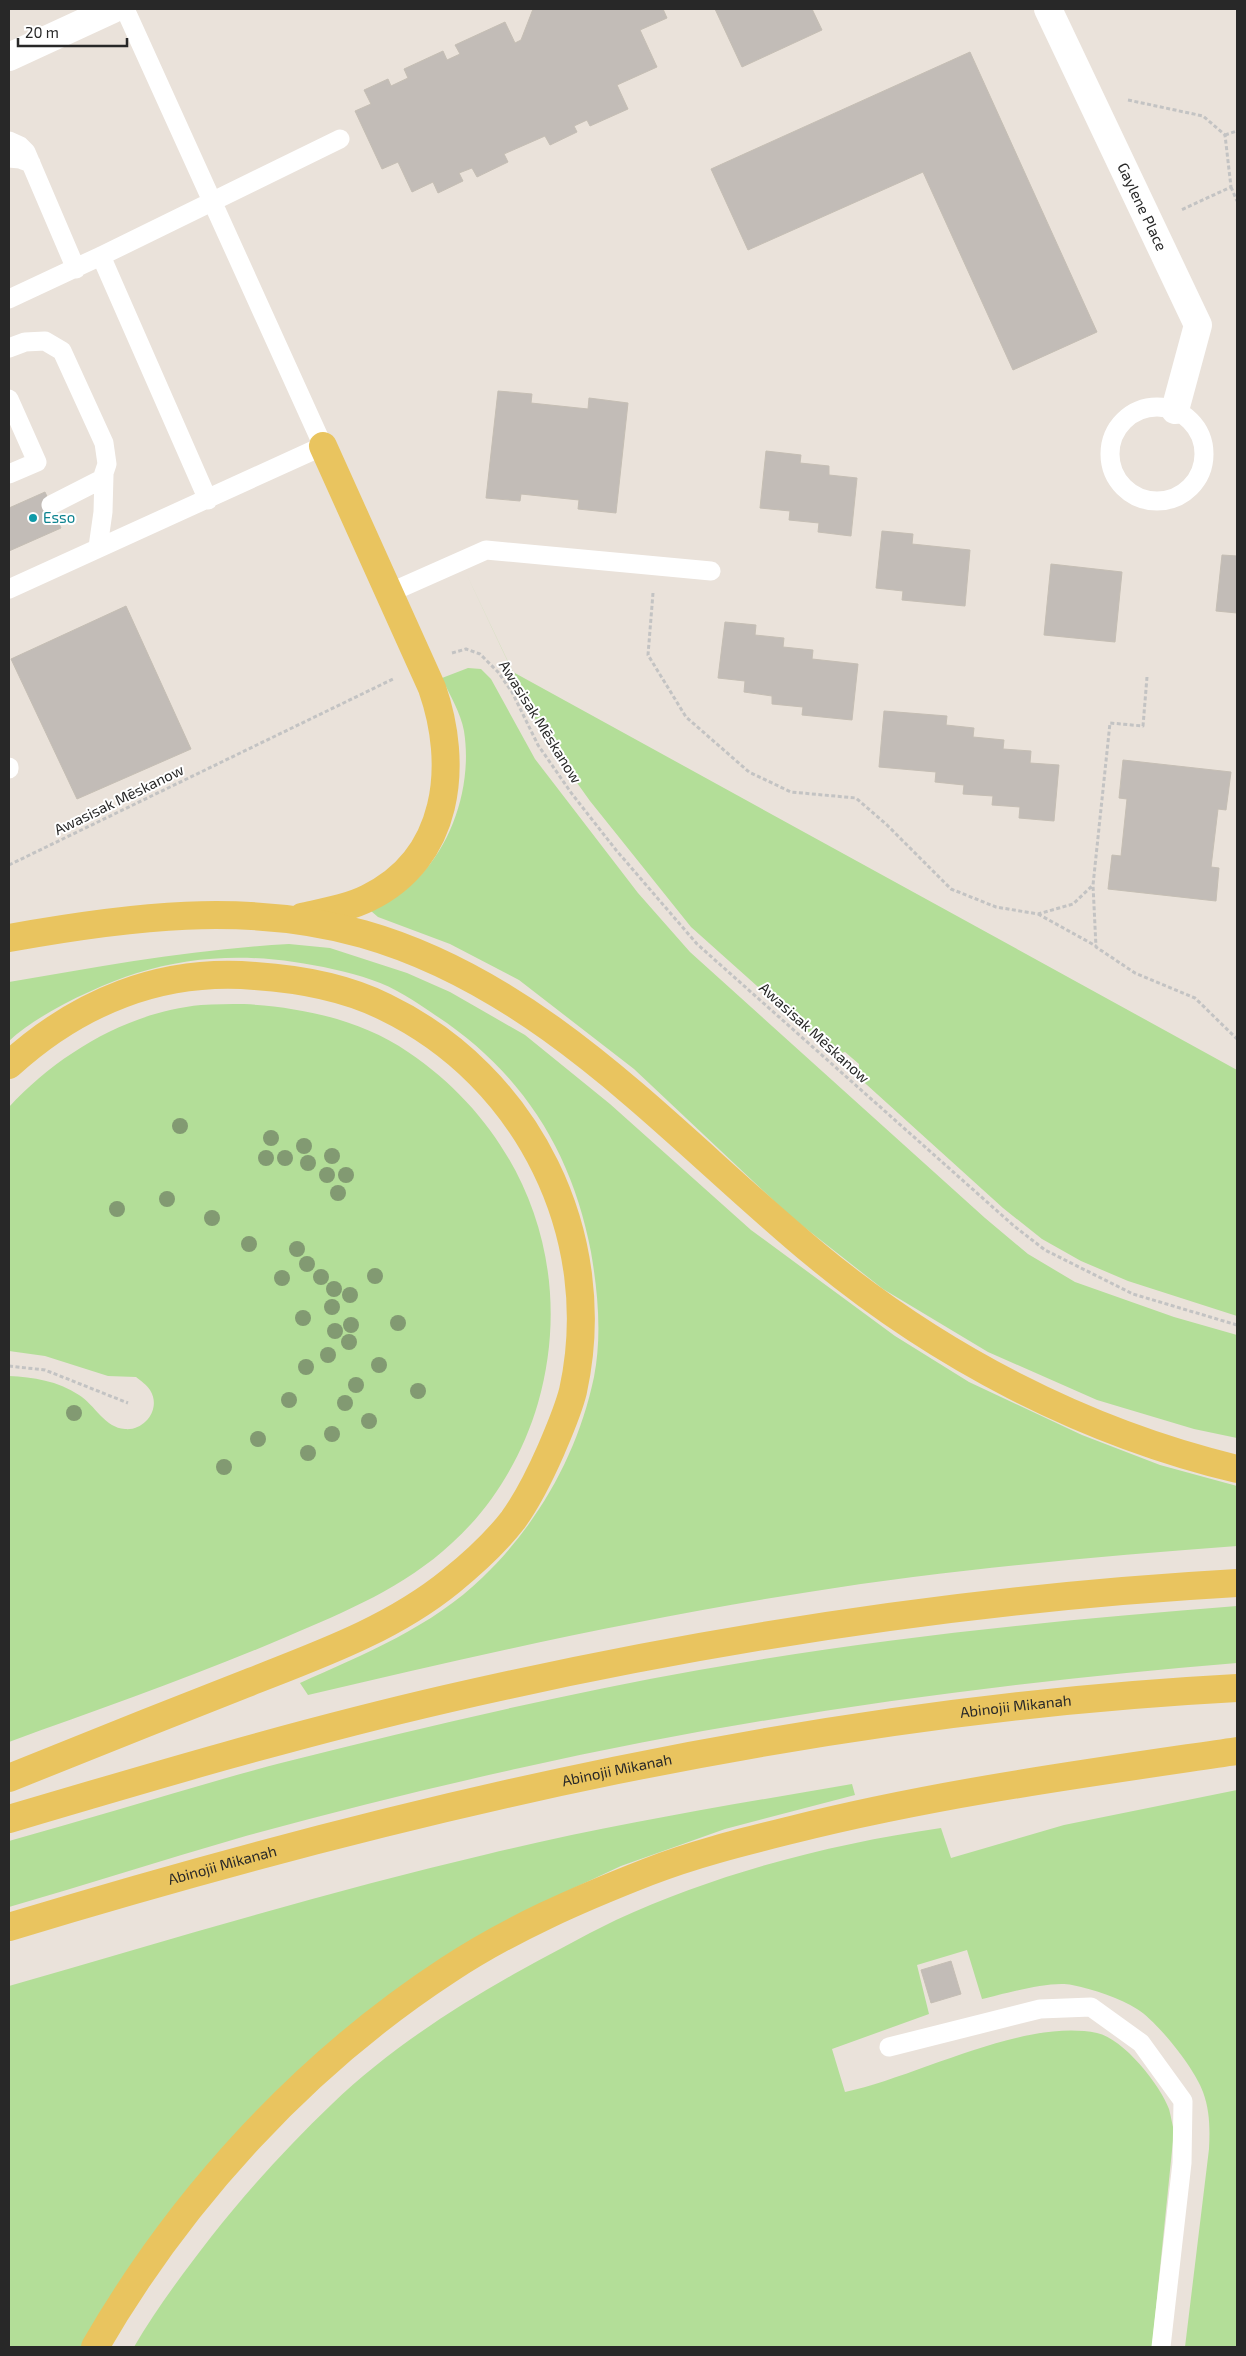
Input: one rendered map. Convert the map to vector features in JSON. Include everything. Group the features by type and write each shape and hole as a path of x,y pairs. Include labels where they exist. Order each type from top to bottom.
{"main road":[{"path":"283,920 341,908 367,899 389,886 416,859 426,845 437,821 444,796 447,768 442,723 432,688 323,446"},
{"path":"9,938 146,917 192,914 283,920 352,932 401,946 448,965 494,990 595,1063 819,1257 920,1332 998,1377 1078,1416 1136,1439 1237,1468"},
{"path":"9,1065 33,1042 108,998 151,983 189,977 240,974 292,978 336,988 383,1006 419,1025 453,1049 501,1097 530,1134 551,1174 565,1213 576,1257 581,1302 580,1348 572,1394 538,1480 512,1522 450,1582 401,1616 336,1646 9,1778"},
{"path":"9,1819 304,1734 445,1699 589,1668 744,1639 882,1618 1020,1601 1237,1583"},
{"name":"Abinojii Mikanah","path":"9,1927 197,1872 396,1819 545,1784 739,1746 949,1715 1094,1699 1237,1688"},
{"path":"95,2347 128,2291 202,2194 267,2120 347,2044 448,1970 532,1921 650,1871 748,1841 859,1812 1016,1784 1237,1751"}],"street":[{"path":"9,57 113,9"},
{"name":"Gaylene Place","path":"1048,9 1198,325 1175,410"}],"lane":[{"path":"9,589 323,446 125,9"},
{"path":"9,299 340,139"},
{"path":"9,140 20,146 31,163 76,268"},
{"path":"9,158 31,163"},
{"path":"101,256 208,500"},
{"path":"9,348 25,342 45,341 62,351 104,443 107,464 104,475 103,512 98,547"},
{"path":"9,399 37,462 9,474"},
{"path":"1159,406 1175,410 1190,419 1201,436 1204,452 1202,469 1194,483 1176,498 1153,502 1137,498 1124,488 1111,468 1110,444 1116,428 1127,416 1143,408 1159,406"},
{"path":"51,505 98,482 104,475"},
{"path":"389,593 486,550 712,571"},
{"path":"888,2047 1040,2009 1090,2007 1141,2043 1183,2101 1182,2163 1161,2347"}],"path":[{"path":"1088,92 1203,116 1225,136 1231,187 1237,201"},
{"path":"1225,136 1237,131"},
{"path":"1149,225 1231,187"},
{"path":"655,565 648,655 686,717 749,772 791,792 856,798 888,825 951,889 996,907 1038,914 1096,946 1134,973 1195,998 1237,1039"},
{"name":"Awasisak Mēskanow","path":"466,649 480,654 498,672 512,692 538,745 572,794 616,850 697,944 1014,1226 1045,1250 1133,1294 1237,1325"},
{"name":"Awasisak Mēskanow","path":"9,865 401,675"},
{"path":"1096,946 1092,885 1110,722 1143,726 1147,677"},
{"path":"1038,914 1073,904 1092,885"},
{"path":"9,1366 45,1370 128,1403"}],"green space":[{"path":"465,571 513,672 1237,1070 1237,1316 1128,1281 1081,1261 1042,1239 1003,1208 856,1075 859,1070 859,1064 845,1052 834,1055 691,927 590,801 550,745 532,713"},
{"path":"468,668 481,669 491,679 535,759 638,893 690,952 985,1218 1028,1254 1075,1282 1174,1317 1237,1335 1237,1438 1194,1429 1097,1400 988,1352 883,1289 790,1216 634,1069 519,980 450,944 378,917 371,911 403,891 420,876 443,845 451,827 463,789 466,750 460,717 442,678"},
{"path":"289,944 330,948 407,973 450,992 525,1035 610,1104 751,1230 895,1336 969,1382 1082,1435 1160,1465 1237,1486 1237,1546 969,1570 746,1602 557,1639 308,1695 300,1683 373,1650 442,1611 483,1577 522,1534 554,1485 578,1433 594,1377 598,1346 598,1315 591,1252 582,1215 571,1180 556,1147 538,1117 517,1088 493,1061 466,1037 405,995 380,983 343,971 294,962 254,958 195,960 137,973 104,985 69,1001 36,1020 9,1041 9,982 184,954"},
{"path":"244,1004 308,1012 350,1023 370,1031 408,1052 448,1084 483,1121 510,1161 531,1206 545,1253 550,1302 548,1352 538,1403 532,1422 505,1479 481,1513 452,1543 415,1573 374,1597 308,1628 217,1665 9,1742 9,1376 27,1377 63,1386 85,1399 106,1420 118,1428 132,1429 144,1423 149,1417 154,1404 150,1390 136,1377 108,1376 45,1356 9,1351 9,1107 49,1070 72,1053 121,1026 147,1016 174,1009 201,1005"},
{"path":"1237,1606 1237,1663 1057,1680 877,1703 698,1732 609,1749 450,1784 309,1819 210,1846 9,1907 9,1841 247,1772 333,1750 542,1701 699,1670 833,1648 967,1631"},
{"path":"852,1784 855,1795 725,1829 621,1866 531,1908 354,2026 82,2347 9,2347 9,1986 308,1900 488,1854 624,1825"},
{"path":"1237,1790 1237,2347 1185,2347 1209,2149 1209,2135 1208,2113 1203,2092 1199,2082 1184,2059 1146,2015 1123,2001 1097,1991 1072,1985 1052,1984 982,1999 967,1950 917,1965 929,2014 832,2049 845,2092 1004,2041 1037,2034 1068,2031 1097,2033 1107,2037 1129,2053 1158,2088 1169,2109 1174,2131 1152,2347 134,2347 181,2277 239,2202 300,2135 352,2085 419,2033 466,2002 603,1926 655,1903 734,1874 816,1852 941,1828 951,1858 1064,1825"}],"building":[{"path":"533,9 663,9 667,18 640,30 657,67 617,85 628,109 590,126 587,120 574,126 577,132 550,145 545,136 504,154 508,162 477,177 472,168 459,173 463,181 438,193 433,182 412,192 398,162 382,169 355,111 371,104 364,90 388,79 391,86 408,78 404,69 443,51 447,60 460,54 455,45 505,22 515,43 521,40"},
{"path":"715,9 812,9 822,30 742,67"},
{"path":"970,52 1097,332 1013,370 923,172 748,250 711,169"},
{"path":"498,391 532,394 531,403 588,409 589,398 628,403 616,513 578,509 579,500 521,494 520,501 486,498"},
{"path":"766,451 801,455 800,463 829,466 829,475 857,478 851,536 818,532 819,523 789,520 790,511 760,508"},
{"name":"Esso","path":"45,492 61,528 9,551 9,508"},
{"path":"882,531 913,534 912,544 970,550 965,606 902,600 903,591 876,588"},
{"path":"1222,555 1237,556 1237,613 1216,611"},
{"path":"1051,564 1122,572 1115,642 1044,635"},
{"path":"126,606 191,749 77,799 11,659"},
{"path":"725,622 756,625 755,635 784,638 783,647 813,650 812,659 858,664 852,720 802,715 803,707 772,704 772,696 744,692 745,681 718,678"},
{"path":"884,711 947,716 946,725 974,728 973,737 1004,740 1003,749 1031,751 1030,763 1059,765 1054,821 1019,818 1020,807 992,805 993,796 963,794 964,785 935,782 936,772 879,767"},
{"path":"1123,760 1231,772 1226,810 1218,809 1211,867 1219,868 1216,901 1108,889 1112,855 1121,856 1127,799 1119,798"},
{"path":"951,1961 961,1994 931,2003 921,1970"}],"place":[{"name":"Esso","path":"33,518"}]}
